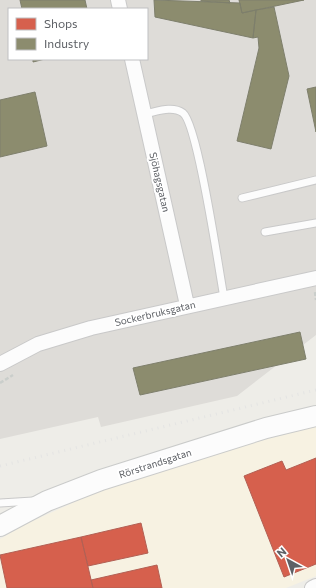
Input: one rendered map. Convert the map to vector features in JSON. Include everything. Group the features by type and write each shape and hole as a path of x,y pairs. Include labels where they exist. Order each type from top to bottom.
{"main road":[{"name":"Rörstrandsgatan","path":"0,526 47,501 101,480 266,428 316,416"}],"street":[{"name":"Sjöhagsgatan","path":"132,60 187,306"},
{"name":"Sockerbruksgatan","path":"0,364 23,351 59,337 187,306 316,278"},
{"path":"312,588 316,586"}],"lane":[{"path":"144,114 177,110 184,114 188,120 199,156 224,298"},
{"path":"242,198 316,180"},
{"path":"265,232 316,223"},
{"path":"0,503 47,501"}],"path":[{"path":"315,292 316,300"}],"shaded area":[{"path":"0,0 316,0 316,335 237,396 101,427 98,417 0,439"},
{"path":"316,426 316,576 286,588 0,588 0,539 26,524 101,490 209,455"}],"building: Shops":[{"path":"316,458 316,564 284,577 244,476 282,461 286,470"},
{"path":"141,523 148,553 88,566 81,537"},
{"path":"81,537 93,588 7,588 0,555"},
{"path":"157,565 162,588 93,588 91,580"}],"building: Industry":[{"path":"20,0 85,0 87,8 22,8"},
{"path":"154,0 240,3 242,13 256,10 253,38 155,17"},
{"path":"229,0 230,3 201,1"},
{"path":"239,0 304,0 242,13"},
{"path":"274,7 289,76 271,149 237,141 259,48 258,37 253,38 256,10"},
{"path":"316,87 316,132 307,89"},
{"path":"35,92 47,146 0,157 0,100"},
{"path":"300,332 306,359 140,395 133,368"}],"railway":[{"path":"0,466 316,390"}]}
